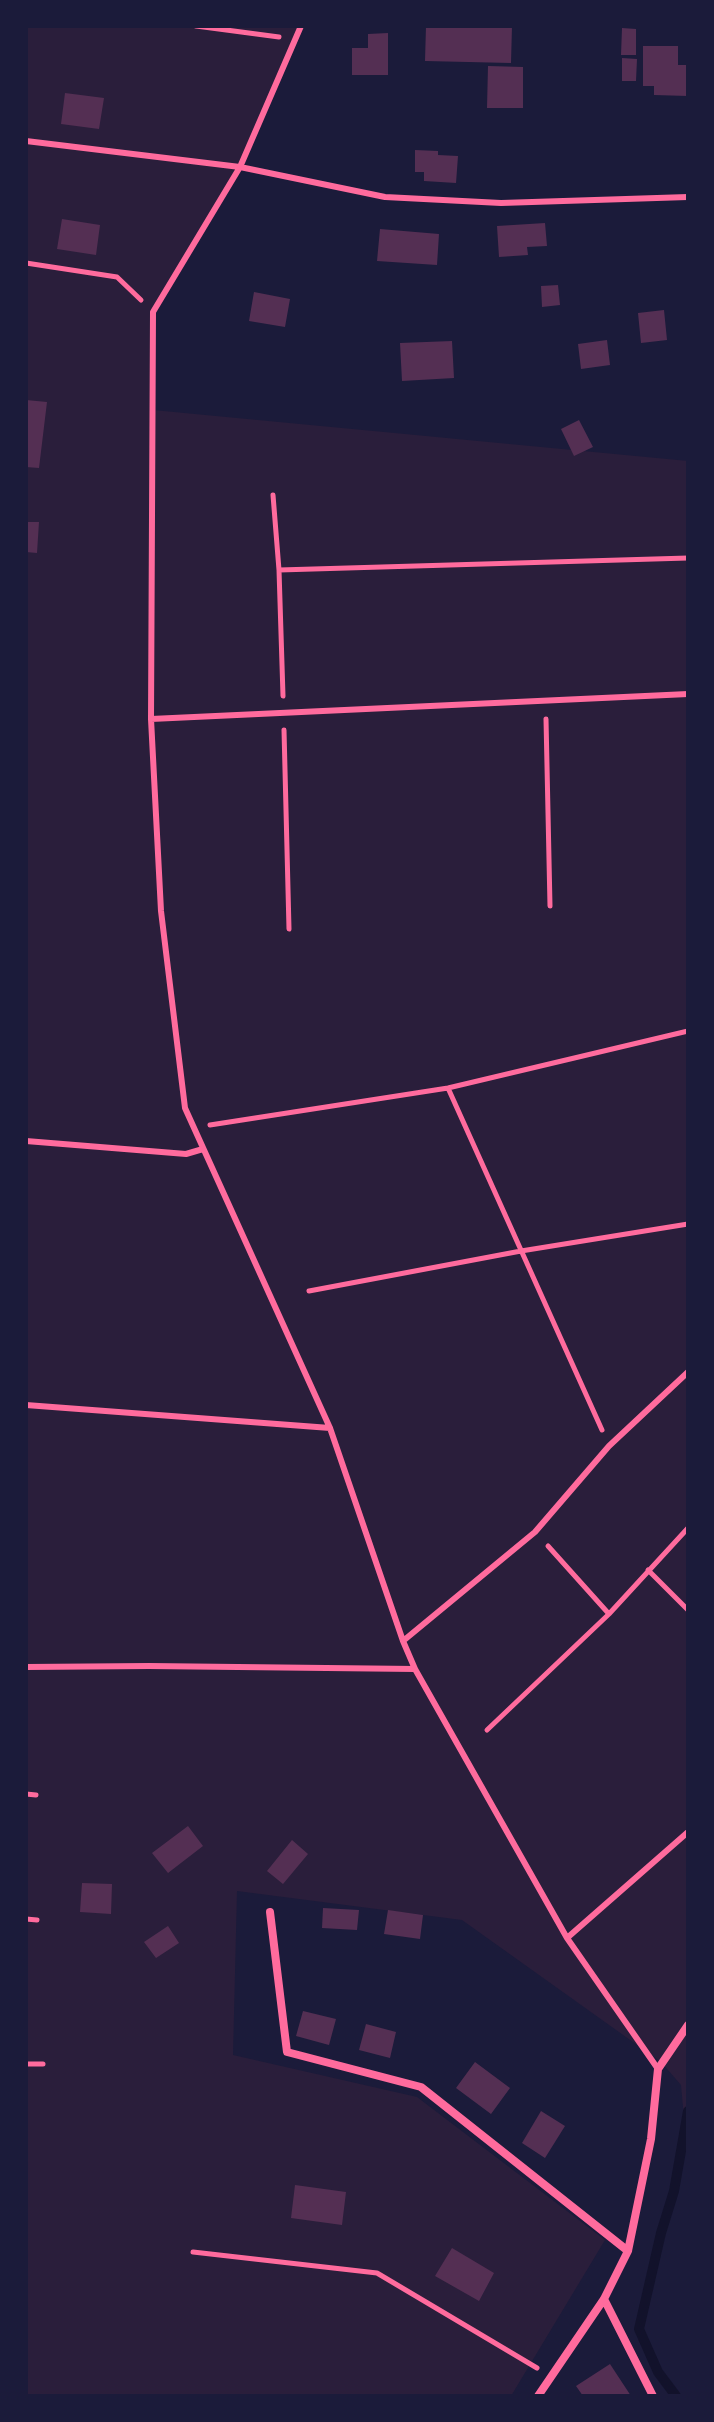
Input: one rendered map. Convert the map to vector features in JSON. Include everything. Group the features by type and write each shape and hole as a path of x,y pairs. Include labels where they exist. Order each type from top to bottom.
{"street":[{"path":"270,1912 287,2052 421,2087 628,2251"},
{"path":"538,2396 604,2299 628,2251 651,2139 658,2069 688,2025"},
{"path":"604,2299 653,2396"}],"lane":[{"path":"301,26 240,167 153,312 151,719 161,911 185,1108 330,1428 415,1669 567,1938 658,2069"},
{"path":"26,141 240,167 385,197 501,203 688,197"},
{"path":"151,719 688,694"},
{"path":"26,1141 186,1154 203,1149"},
{"path":"403,1641 535,1532 609,1446 688,1372"},
{"path":"26,1405 330,1428"},
{"path":"26,1667 415,1669"},
{"path":"567,1938 688,1832"}],"path":[{"path":"196,26 295,39"},
{"path":"26,263 117,277 153,312"},
{"path":"273,495 279,570 289,929"},
{"path":"279,570 688,558"},
{"path":"545,702 550,906"},
{"path":"193,1127 448,1088 688,1031"},
{"path":"448,1088 609,1446"},
{"path":"309,1291 521,1251 688,1224"},
{"path":"487,1730 609,1614 688,1528"},
{"path":"535,1532 609,1614"},
{"path":"648,1570 688,1610"},
{"path":"26,1794 36,1795"},
{"path":"26,1919 37,1920"},
{"path":"26,2064 43,2064"},
{"path":"193,2252 377,2273 551,2376"}],"shaded area":[{"path":"26,26 301,26 240,167 153,312 153,410 688,461 688,2142 681,2085 661,2062 462,1920 237,1891 233,2055 417,2097 605,2240 511,2396 26,2396"}],"building":[{"path":"426,26 512,26 511,63 425,61"},
{"path":"622,28 636,29 636,55 621,55"},
{"path":"388,33 388,75 352,75 352,48 368,48 368,34"},
{"path":"643,46 678,46 678,65 688,65 688,96 654,95 654,86 643,86"},
{"path":"622,58 637,59 636,81 622,81"},
{"path":"488,66 523,67 523,108 487,108"},
{"path":"65,93 104,98 99,129 61,124"},
{"path":"415,150 458,156 456,183 424,181 424,172 415,172"},
{"path":"62,219 100,225 96,255 57,249"},
{"path":"545,223 547,246 527,247 528,255 499,257 497,226"},
{"path":"380,229 439,234 437,265 377,261"},
{"path":"558,285 560,305 542,307 541,286"},
{"path":"254,292 290,299 285,327 249,321"},
{"path":"664,310 667,340 641,343 638,313"},
{"path":"607,340 610,365 581,369 578,344"},
{"path":"452,341 454,378 402,381 400,343"},
{"path":"26,400 47,402 39,468 26,467"},
{"path":"579,420 593,447 574,456 561,429"},
{"path":"26,522 39,522 37,553 26,552"},
{"path":"188,1826 203,1846 168,1873 152,1853"},
{"path":"292,1840 308,1854 283,1884 267,1871"},
{"path":"82,1883 112,1884 111,1914 80,1912"},
{"path":"323,1908 359,1910 357,1930 322,1928"},
{"path":"388,1910 423,1915 420,1939 384,1934"},
{"path":"168,1926 179,1943 156,1958 144,1942"},
{"path":"303,2011 336,2019 329,2045 296,2036"},
{"path":"366,2024 396,2032 390,2058 359,2050"},
{"path":"475,2062 510,2088 491,2114 456,2088"},
{"path":"541,2111 565,2126 545,2158 522,2143"},
{"path":"295,2185 346,2192 342,2225 291,2218"},
{"path":"452,2248 494,2273 479,2301 435,2276"},
{"path":"610,2364 631,2396 583,2396 576,2386"}],"waterway":[{"path":"676,2396 658,2372 639,2329 674,2191 688,2111"}]}
